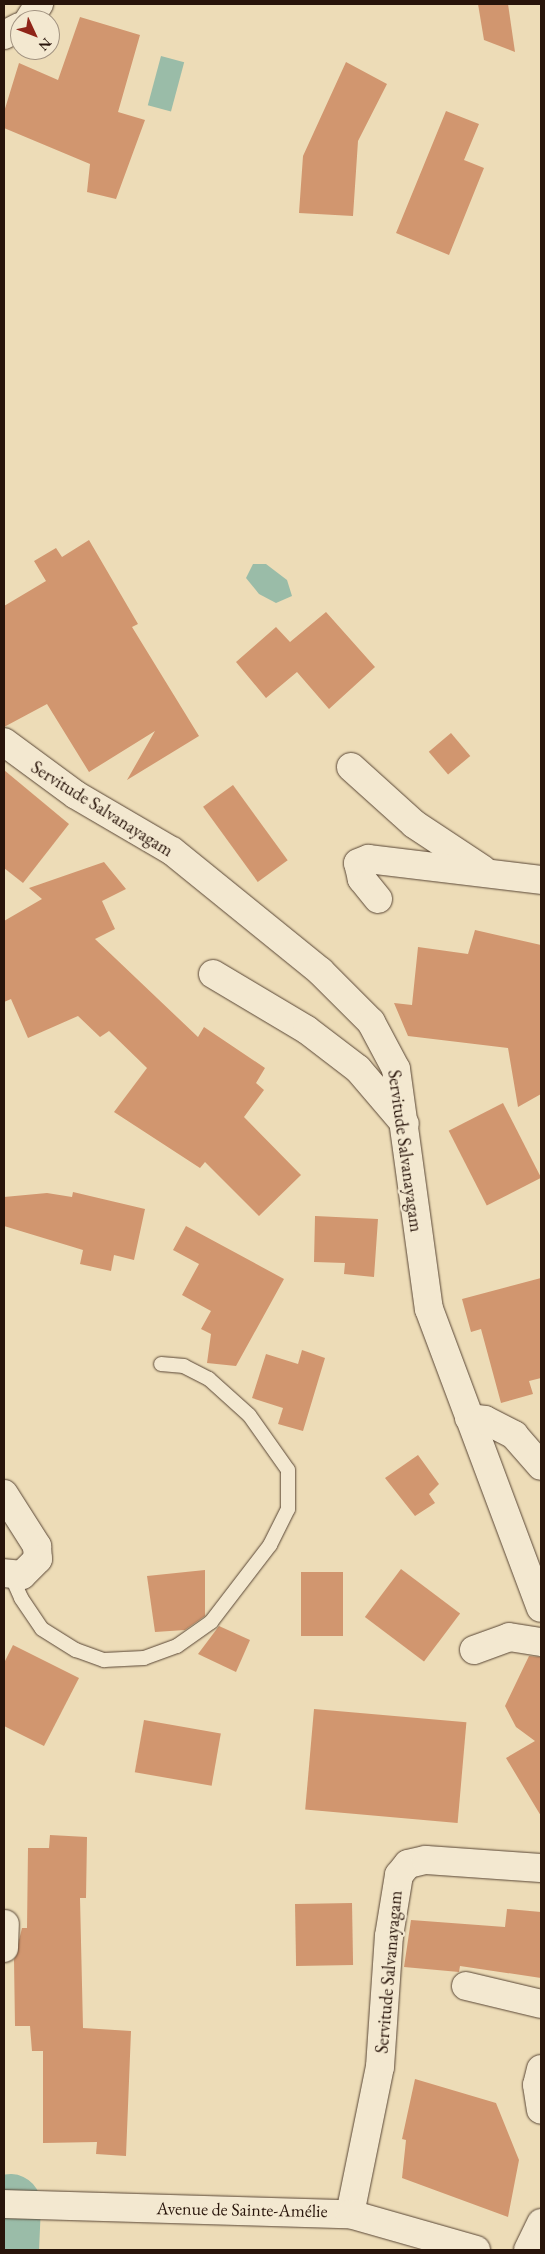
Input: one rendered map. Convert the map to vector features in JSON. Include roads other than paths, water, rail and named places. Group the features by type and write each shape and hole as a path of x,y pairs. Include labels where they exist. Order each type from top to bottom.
{"street":[{"name":"Servitude Salvanayagam","path":"4,742 76,794 172,850 355,1002 396,1069 429,1309 541,1608"},
{"path":"350,767 414,824 485,872"},
{"path":"378,899 362,879 358,863 368,859 541,880"},
{"path":"213,974 307,1030 358,1069 405,1124"},
{"path":"469,1418 485,1420 514,1436 541,1466"},
{"path":"4,1494 37,1546 38,1559 22,1575 6,1569"},
{"path":"474,1650 509,1637 541,1642"},
{"name":"Servitude Salvanayagam","path":"350,2214 380,2067 389,1936 399,1875 408,1864 426,1860 541,1868"},
{"path":"466,1986 541,2004"},
{"path":"541,2069 537,2085 541,2110"},
{"name":"Avenue de Sainte-Amélie","path":"4,2204 350,2214 476,2250"},
{"path":"528,2250 541,2223"}],"lane":[{"path":"6,1569 21,1598 50,1634 104,1660 144,1658 177,1646 211,1622 270,1545 288,1509 288,1470 249,1415 209,1379 184,1366 161,1364"}],"waterway":[{"path":"8,2250 10,2204"}]}
